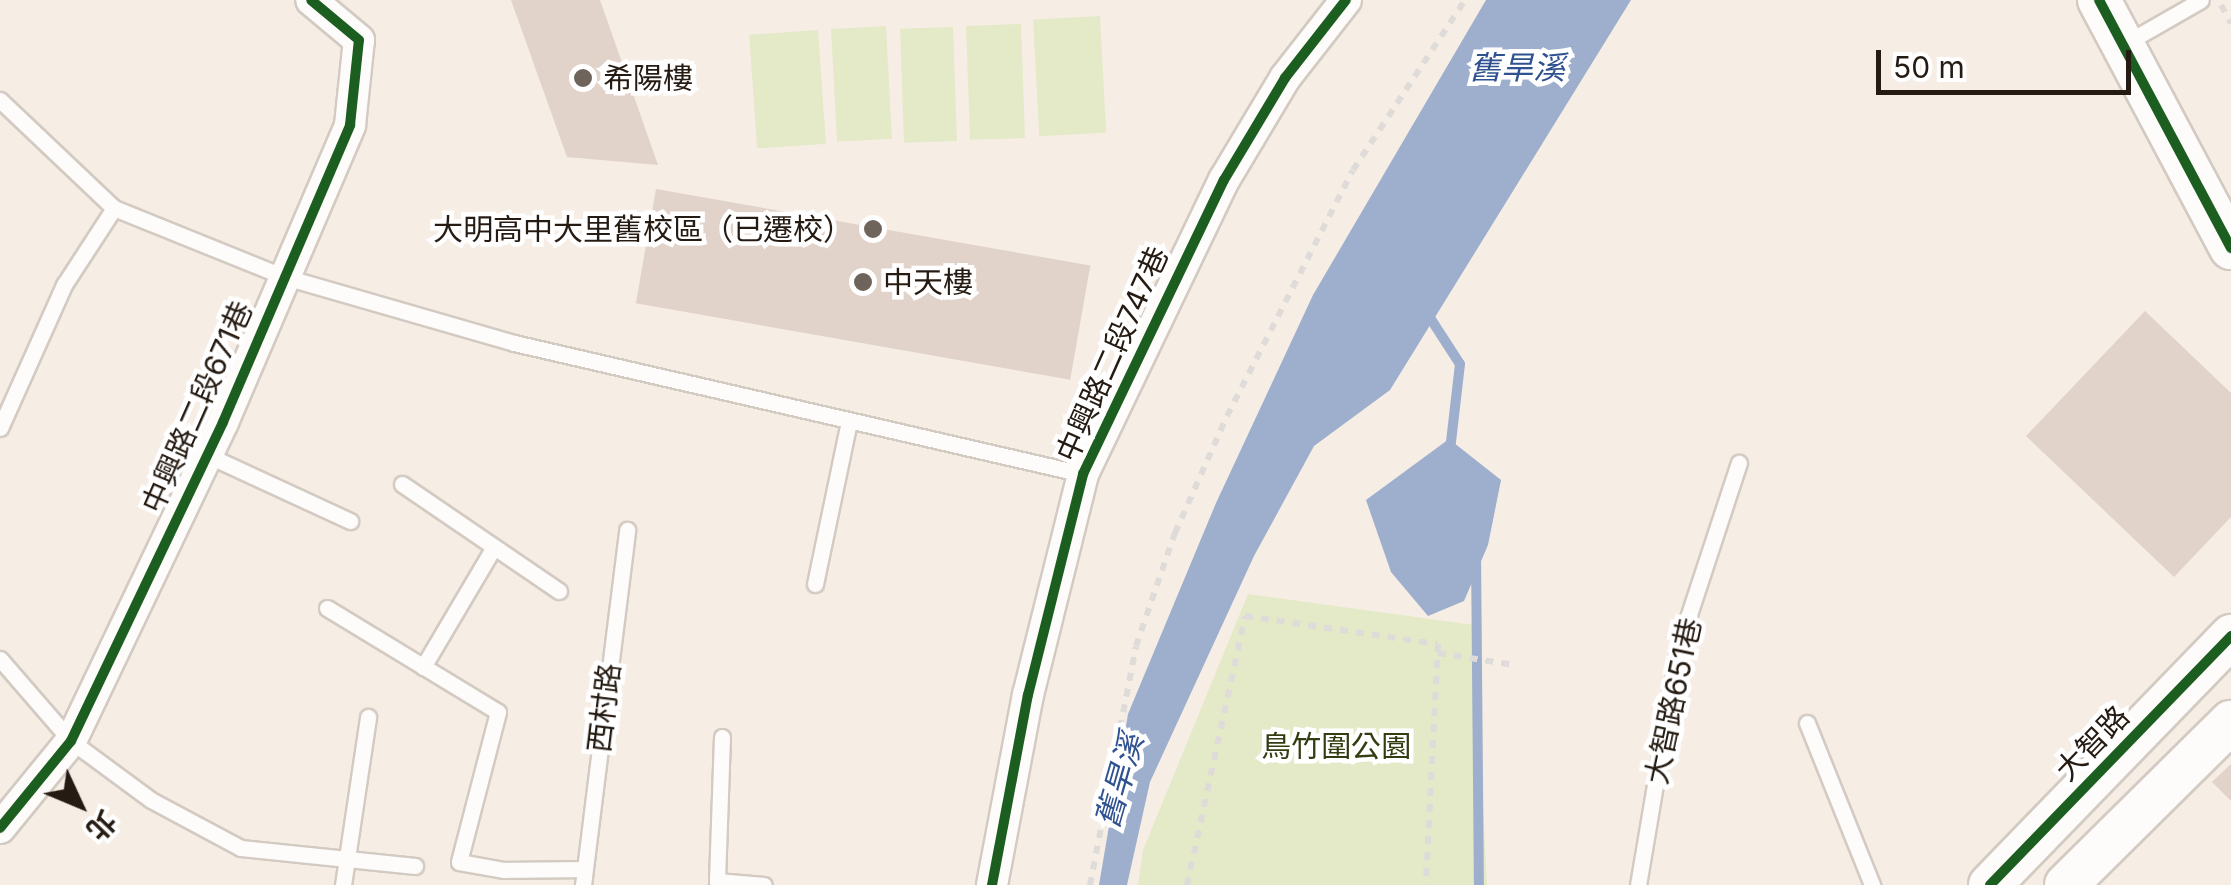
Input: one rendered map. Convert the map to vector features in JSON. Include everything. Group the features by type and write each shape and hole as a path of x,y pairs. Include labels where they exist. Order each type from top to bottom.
{"street":[{"name":"中興路二段671巷","path":"0,828 72,740 205,454 350,125 359,40 310,0"},
{"name":"中興路二段747巷","path":"992,885 1028,695 1084,474 1179,252 1285,78 1346,0"},
{"path":"2099,0 2231,248"},
{"name":"大智路","path":"1990,885 2231,636"},
{"path":"2066,885 2231,722"}],"lane":[{"path":"2121,46 2201,0"},
{"path":"0,100 114,208 64,286 0,428"},
{"name":"中興路二段747巷","path":"114,208 282,276 514,342 1084,474"},
{"path":"815,584 849,421"},
{"path":"205,454 350,521"},
{"name":"大智路651巷","path":"1638,885 1678,648 1740,463"},
{"path":"402,484 559,591"},
{"name":"西村路","path":"583,877 627,530"},
{"path":"423,667 494,547"},
{"path":"327,608 498,712 458,862 504,878 583,877"},
{"path":"0,659 72,740 151,800 241,848 415,866"},
{"path":"342,885 368,717"},
{"path":"1808,723 1872,885"},
{"path":"722,738 717,880 764,885"}],"path":[{"path":"1090,885 1132,663 1175,533 1227,416 1354,170 1465,0"},
{"path":"1187,885 1245,616 1438,644 1426,885"},
{"path":"1438,653 1514,665"}],"green space":[{"path":"1100,16 1106,133 1039,136 1033,20"},
{"path":"1021,24 1025,138 970,140 966,26"},
{"path":"886,26 892,139 837,142 831,29"},
{"path":"953,27 957,141 904,143 900,29"},
{"path":"818,30 826,144 757,149 749,35"},
{"name":"鳥竹圍公園","path":"1248,594 1474,625 1487,885 1138,885 1143,850"}],"water":[{"name":"舊旱溪","path":"1486,0 1631,0 1390,390 1314,446 1254,556 1150,782 1127,885 1099,885 1128,714 1216,503 1313,295"},
{"path":"1449,439 1501,480 1488,545 1464,601 1428,616 1391,572 1366,500"}],"building":[{"name":"希陽樓","path":"511,0 600,0 658,165 567,157"},
{"name":"中天樓","path":"656,189 1090,266 1070,380 636,303"},
{"path":"2145,311 2231,393 2231,517 2174,577 2026,436"},
{"path":"2231,764 2231,801 2212,782"}],"waterway":[{"path":"1425,310 1460,364 1450,451"},
{"path":"1476,552 1479,885"}],"cycle path":[{"path":"0,828 71,741 223,422 350,125 359,40 311,0"},
{"path":"992,885 1028,695 1083,474 1224,180 1285,78 1346,0"},
{"path":"2099,0 2231,248"},
{"path":"1990,885 2231,636"}],"place":[{"name":"希陽樓","path":"583,78"},
{"name":"大明高中大里舊校區（已遷校）","path":"873,229"},
{"name":"中天樓","path":"863,282"}]}
